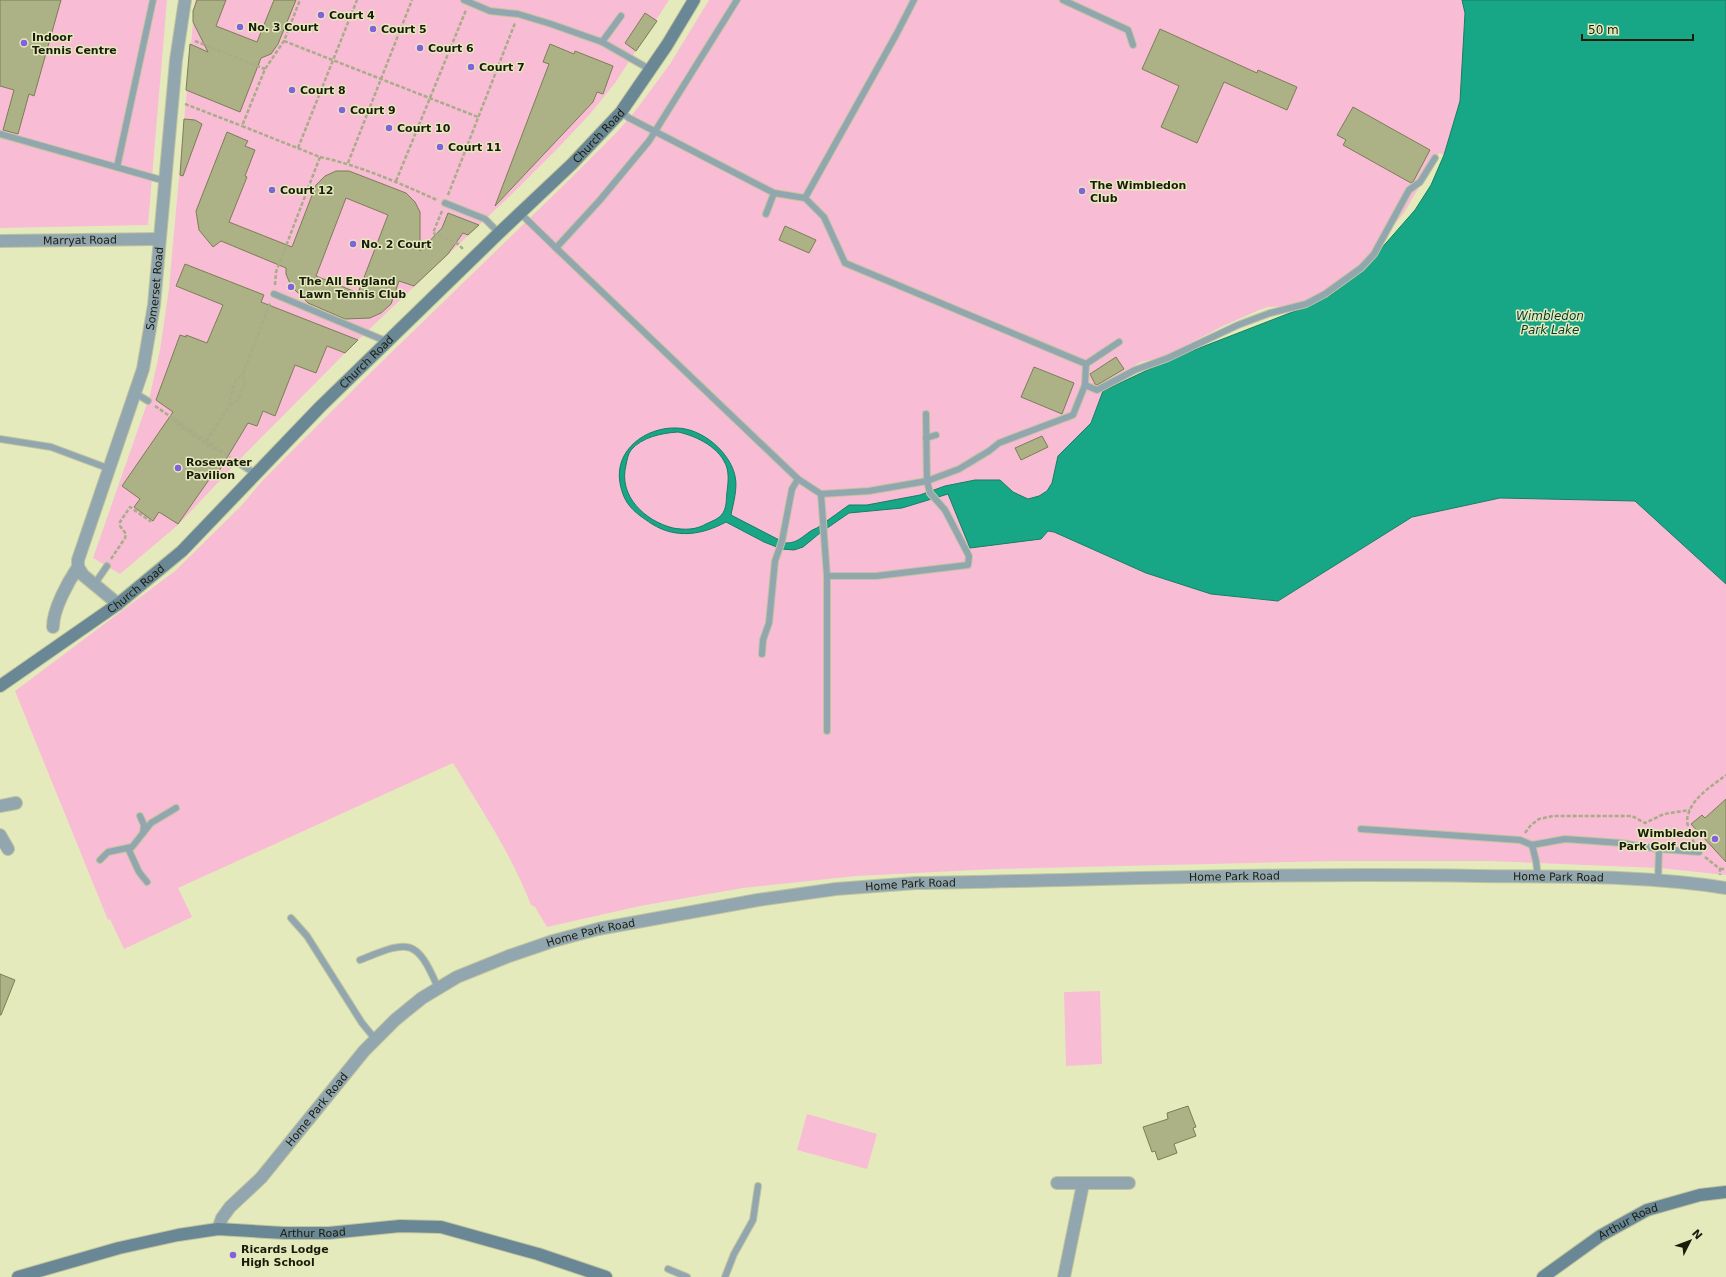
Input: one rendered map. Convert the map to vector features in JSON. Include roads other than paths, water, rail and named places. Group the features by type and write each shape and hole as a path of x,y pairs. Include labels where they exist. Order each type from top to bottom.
{"street":[{"name":"Somerset Road","path":"53,627 53,621 70,579 78,567 80,552 110,469 143,369 154,305 176,60 185,0"},
{"name":"Church Road","path":"0,686 118,604 182,551 320,407 572,164 621,112 651,70 694,0"},
{"name":"Marryat Road","path":"0,241 159,239"},
{"path":"78,567 83,575 118,604"},
{"path":"0,806 16,803"},
{"path":"0,835 8,849"},
{"name":"Home Park Road","path":"218,1229 222,1218 230,1207 261,1178 341,1078 376,1040 411,1007 457,977 509,956 553,941 598,929 758,900 836,889 916,883 1404,874 1658,880 1722,888"},
{"path":"1057,1183 1129,1183"},
{"path":"1064,1277 1083,1184"},
{"name":"Arthur Road","path":"1543,1277 1600,1236 1647,1210 1700,1195 1726,1192"},
{"name":"Arthur Road","path":"18,1277 119,1248 178,1235 218,1229 284,1233 330,1233 400,1226 441,1227 538,1254 606,1277"}],"lane":[{"path":"117,167 153,0"},
{"path":"556,248 600,200 649,141 692,75 737,0"},
{"path":"805,198 914,0"},
{"path":"1063,0 1128,30 1133,44"},
{"path":"467,1 490,11 518,14 575,31 602,42 651,70"},
{"path":"602,42 621,16"},
{"path":"621,112 655,132 774,193 805,198 824,217 845,263 1086,364"},
{"path":"0,134 165,181"},
{"path":"1085,385 1097,390 1135,370 1168,358 1238,326 1270,313 1306,304 1324,294 1361,268 1374,254 1409,190 1420,182 1435,158"},
{"path":"766,214 774,193"},
{"path":"445,204 485,219 499,233"},
{"path":"520,213 798,478 821,494 869,491 927,482 959,469 989,451 999,443 1073,415 1085,385 1086,364"},
{"path":"274,294 388,342"},
{"path":"1086,364 1119,342"},
{"path":"135,393 148,401"},
{"path":"827,576 876,576 968,565 969,556 959,536 945,510 930,493 927,482 926,414"},
{"path":"926,438 936,435"},
{"path":"0,439 51,447 110,469"},
{"path":"238,462 256,474"},
{"path":"762,654 763,640 769,623 775,561 782,541 792,489 798,478"},
{"path":"821,494 827,576 827,731"},
{"path":"94,585 106,566"},
{"path":"100,860 108,852 132,847 151,823 176,808"},
{"path":"140,816 144,825 143,833"},
{"path":"1361,829 1520,840 1532,845 1565,839 1621,843 1659,849 1699,852"},
{"path":"1532,845 1538,877"},
{"path":"128,848 138,872 147,882"},
{"path":"1658,880 1659,849"},
{"path":"291,918 307,936 362,1023 376,1040"},
{"path":"360,960 390,948 404,946 411,947 430,968 438,988"},
{"path":"725,1277 734,1254 753,1220 758,1186"},
{"path":"668,1269 687,1277"}],"water":[{"name":"Wimbledon Park Lake","path":"1462,0 1726,0 1726,584 1635,501 1500,498 1412,517 1278,601 1211,594 1146,573 1054,532 1048,531 1041,539 970,548 948,494 902,508 849,513 803,547 794,550 782,549 764,542 726,522 708,530 689,534 670,532 652,524 635,512 624,497 620,483 619,471 622,460 627,451 634,443 644,436 665,429 676,428 686,429 705,437 721,450 727,458 732,467 736,481 731,515 785,543 799,540 849,505 867,505 920,495 945,486 975,480 1000,480 1013,492 1028,499 1039,496 1047,491 1052,483 1058,456 1091,423 1103,391 1171,359 1308,306 1332,294 1365,267 1415,210 1431,185 1444,155 1460,101 1465,13","holes":["678,432 693,436 714,449 724,461 727,468 728,477 726,505 721,515 715,520 702,526 686,529 673,528 663,525 644,513 636,506 630,497 626,487 625,476 629,453 641,442 653,436 665,433"]}],"place":[{"name":"Court 4","path":"321,15"},
{"name":"No. 3 Court","path":"240,27"},
{"name":"Court 5","path":"373,29"},
{"name":"Indoor Tennis Centre","path":"24,43"},
{"name":"Court 6","path":"420,48"},
{"name":"Court 7","path":"471,67"},
{"name":"Court 8","path":"292,90"},
{"name":"Court 9","path":"342,110"},
{"name":"Court 10","path":"389,128"},
{"name":"Court 11","path":"440,147"},
{"name":"Court 12","path":"272,190"},
{"name":"The Wimbledon Club","path":"1082,191"},
{"name":"No. 2 Court","path":"353,244"},
{"name":"The All England Lawn Tennis Club","path":"291,287"},
{"name":"Rosewater Pavilion","path":"178,468"},
{"name":"Wimbledon Park Golf Club","path":"1715,839"},
{"name":"Ricards Lodge High School","path":"233,1255"}]}
